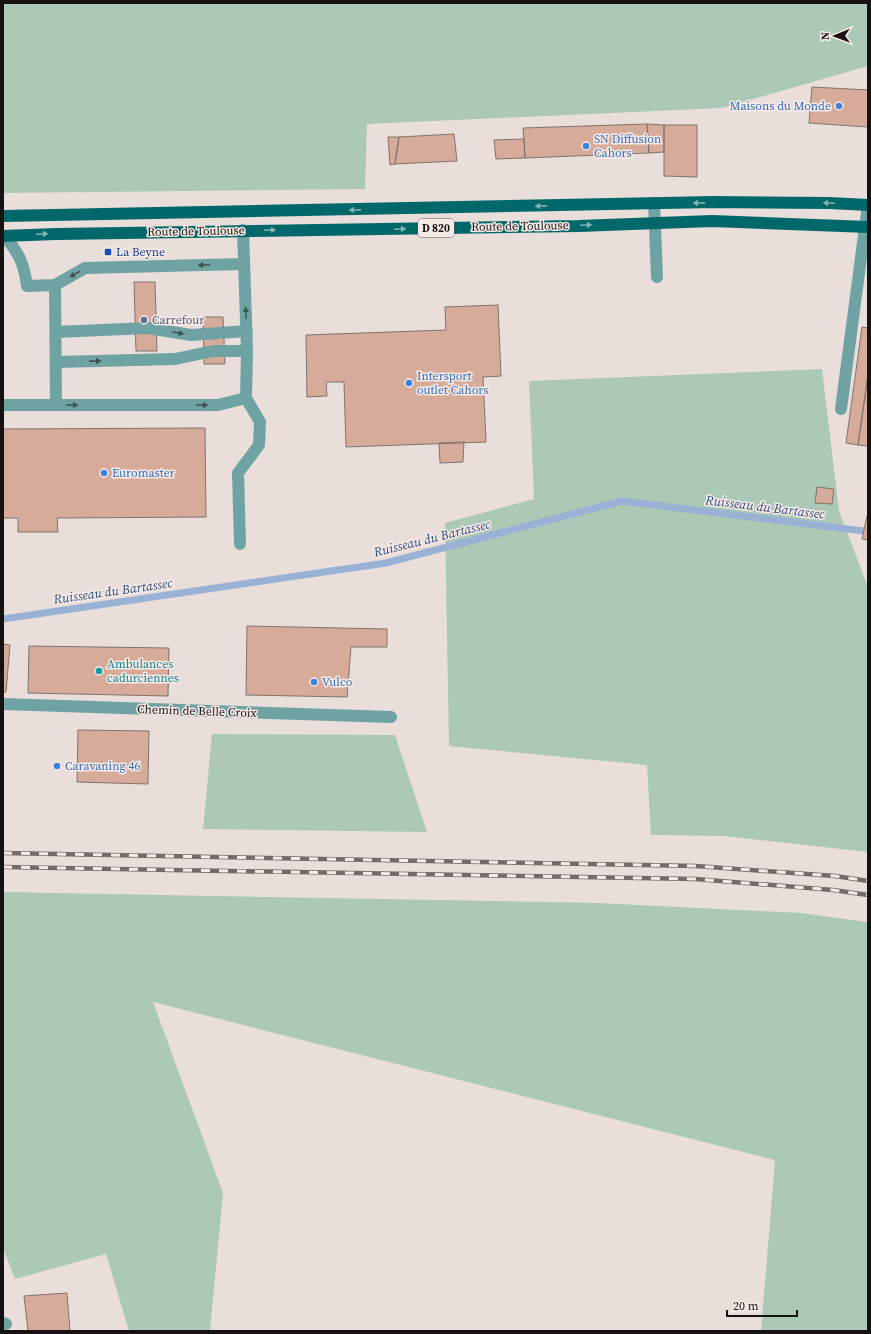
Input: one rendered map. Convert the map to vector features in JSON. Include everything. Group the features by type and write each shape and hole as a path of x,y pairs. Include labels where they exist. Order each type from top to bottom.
{"main road":[{"name":"Route de Toulouse","path":"3,216 654,203 829,203 868,205"},
{"name":"Route de Toulouse","path":"4,236 712,221 867,227"}],"street":[{"path":"654,203 657,277"},
{"path":"841,409 867,227 868,205"},
{"path":"240,544 238,473 260,445 260,422 246,398 247,331 243,264 243,230"},
{"path":"4,236 22,261 27,286 55,285 85,268 243,264"},
{"path":"55,285 56,405"},
{"path":"56,332 148,328 191,335 247,331"},
{"path":"56,362 175,359 213,351 247,350"},
{"path":"3,406 218,405 246,398"},
{"name":"Chemin de Belle Croix","path":"3,704 391,717"}],"green space":[{"path":"3,3 868,3 868,66 722,108 367,124 365,189 3,193"},
{"path":"822,369 839,511 868,587 868,852 724,836 651,835 647,765 449,746 445,523 534,499 529,381"},
{"path":"212,734 395,735 427,832 203,829"},
{"path":"3,892 598,903 801,913 868,922 868,1331 761,1331 775,1160 153,1002 223,1193 210,1331 129,1331 106,1254 15,1279 3,1248"}],"building":[{"name":"Maisons du Monde","path":"812,87 868,90 868,127 809,123"},
{"path":"647,124 664,125 664,152 649,153"},
{"name":"SN Diffusion Cahors","path":"647,124 649,153 525,158 523,128"},
{"path":"664,125 697,125 697,177 664,176"},
{"path":"454,134 457,161 395,164 399,137"},
{"path":"388,137 399,137 395,164 390,165"},
{"path":"524,139 525,158 496,159 494,140"},
{"path":"134,282 155,282 157,351 136,351"},
{"path":"498,305 501,376 483,377 486,442 346,447 344,382 326,382 327,396 307,397 306,335 446,330 445,307"},
{"path":"203,317 223,317 225,364 204,364"},
{"path":"862,327 868,328 868,375 858,445 846,443"},
{"path":"868,375 868,446 858,445"},
{"name":"Euromaster","path":"205,428 206,517 57,518 58,532 18,532 18,518 3,518 3,429"},
{"path":"464,442 463,462 440,463 439,443"},
{"path":"817,487 834,489 832,504 815,503"},
{"path":"868,516 868,540 862,539"},
{"path":"247,626 387,629 387,647 351,647 347,697 246,695"},
{"path":"3,644 10,645 6,692 3,692"},
{"name":"Ambulances cadurciennes","path":"29,646 169,648 168,696 28,693"},
{"path":"78,730 149,731 148,784 77,782"},
{"path":"67,1293 70,1331 28,1331 24,1296"}],"waterway":[{"name":"Ruisseau du Bartassec","path":"3,619 386,563 622,501 864,531"}],"railway":[{"path":"3,853 696,866 835,876 868,881"},
{"path":"3,867 695,879 833,890 868,895"}],"place":[{"name":"Maisons du Monde","path":"839,106"},
{"name":"SN Diffusion Cahors","path":"586,146"},
{"name":"La Beyne","path":"108,252"},
{"name":"Carrefour","path":"144,320"},
{"name":"Intersport outlet Cahors","path":"409,383"},
{"name":"Euromaster","path":"104,473"},
{"name":"Ambulances cadurciennes","path":"99,671"},
{"name":"Vulco","path":"314,682"},
{"name":"Caravaning 46","path":"57,766"}]}
